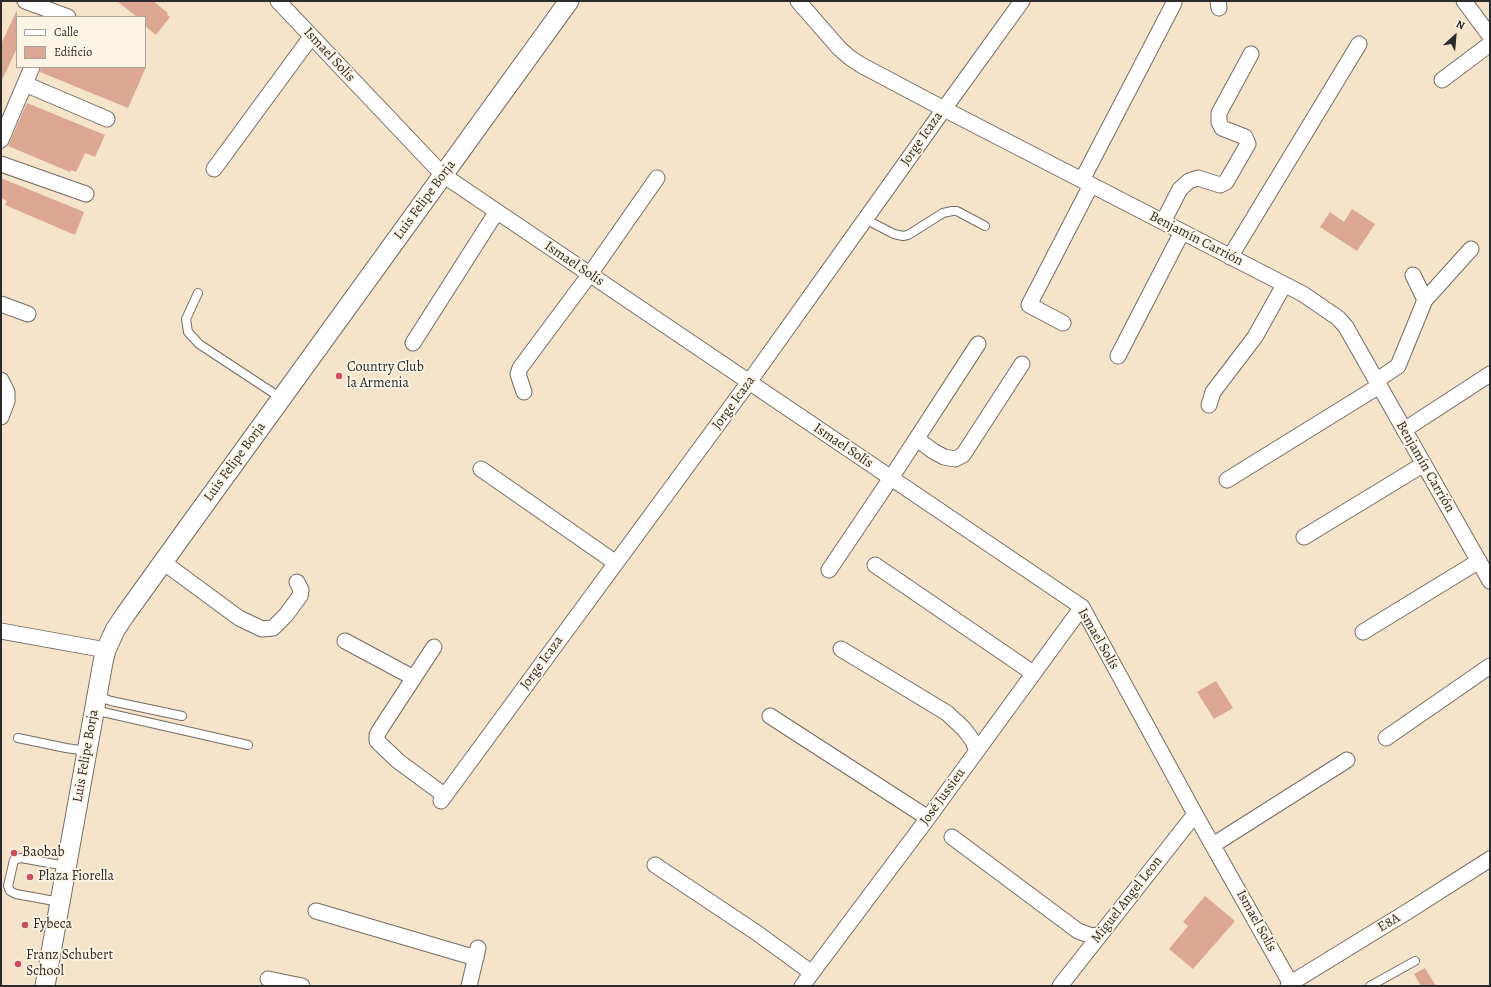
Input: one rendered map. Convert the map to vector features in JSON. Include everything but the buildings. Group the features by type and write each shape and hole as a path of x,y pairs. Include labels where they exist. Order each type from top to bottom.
{"street":[{"path":"25,1 59,12"},
{"name":"Ismael Solís","path":"278,1 443,175 1082,607 1290,985"},
{"name":"Luis Felipe Borja","path":"45,986 106,650 115,630 569,1"},
{"name":"Benjamín Carrión","path":"798,1 839,48 849,57 944,109 1303,294 1338,318 1346,327 1490,581"},
{"name":"Jorge Icaza","path":"414,678 381,728 377,735 377,741 442,798 749,382 1022,1"},
{"path":"1464,1 1490,36"},
{"path":"1063,323 1029,305 1174,3"},
{"path":"214,169 312,37"},
{"path":"1230,256 1359,44"},
{"path":"1442,80 1490,44"},
{"path":"1163,222 1180,188 1189,181 1198,178 1220,185 1226,182 1248,144 1245,137 1222,128 1219,122 1219,113 1251,54"},
{"path":"1,140 32,68"},
{"path":"25,84 107,119"},
{"path":"1,164 86,194"},
{"path":"524,392 518,374 520,368 590,274 657,178"},
{"path":"413,343 492,219 498,212"},
{"path":"1118,356 1182,232"},
{"path":"1227,480 1378,384 1398,366 1425,300 1471,249"},
{"path":"1413,275 1425,300"},
{"path":"1209,405 1213,392 1255,337 1284,284"},
{"path":"1,304 28,314"},
{"path":"829,570 978,344"},
{"path":"917,438 933,451 944,457 955,458 963,455 1022,364"},
{"path":"1404,430 1490,374"},
{"path":"1,380 7,392 7,402 1,417"},
{"path":"1304,537 1424,464"},
{"path":"481,469 616,563"},
{"path":"1362,632 1478,561"},
{"path":"163,562 239,618 262,629 273,628 286,615 300,596 301,590 297,582"},
{"path":"875,565 1033,673"},
{"name":"José Jussieu","path":"802,986 928,818 1082,607"},
{"path":"1,631 106,650"},
{"path":"346,641 414,678 434,647"},
{"path":"841,649 947,713 974,741 977,751"},
{"path":"1386,738 1490,666"},
{"path":"770,716 928,818"},
{"path":"1212,845 1347,760"},
{"name":"Miguel Angel Leon","path":"1060,986 1195,814"},
{"path":"952,837 1078,931 1092,936 1101,934"},
{"name":"E8A","path":"1290,985 1490,859"},
{"path":"655,865 812,973"},
{"path":"316,911 477,953 469,986"},
{"path":"268,979 302,986"}],"lane":[{"path":"865,219 894,234 903,236 908,235 943,213 952,210 957,211 985,226"},
{"path":"198,293 186,319 188,332 199,344 281,398"},
{"path":"96,703 111,701 182,716"},
{"path":"96,703 248,745"},
{"path":"18,738 87,751"},
{"path":"60,902 16,894 10,891 8,886 14,860 20,858 66,866"},
{"path":"1370,986 1415,961"}],"place":[{"name":"Country Club la Armenia","path":"339,376"},
{"name":"Baobab","path":"14,853"},
{"name":"Plaza Fiorella","path":"30,877"},
{"name":"Fybeca","path":"25,925"},
{"name":"Franz Schubert School","path":"18,964"}]}
